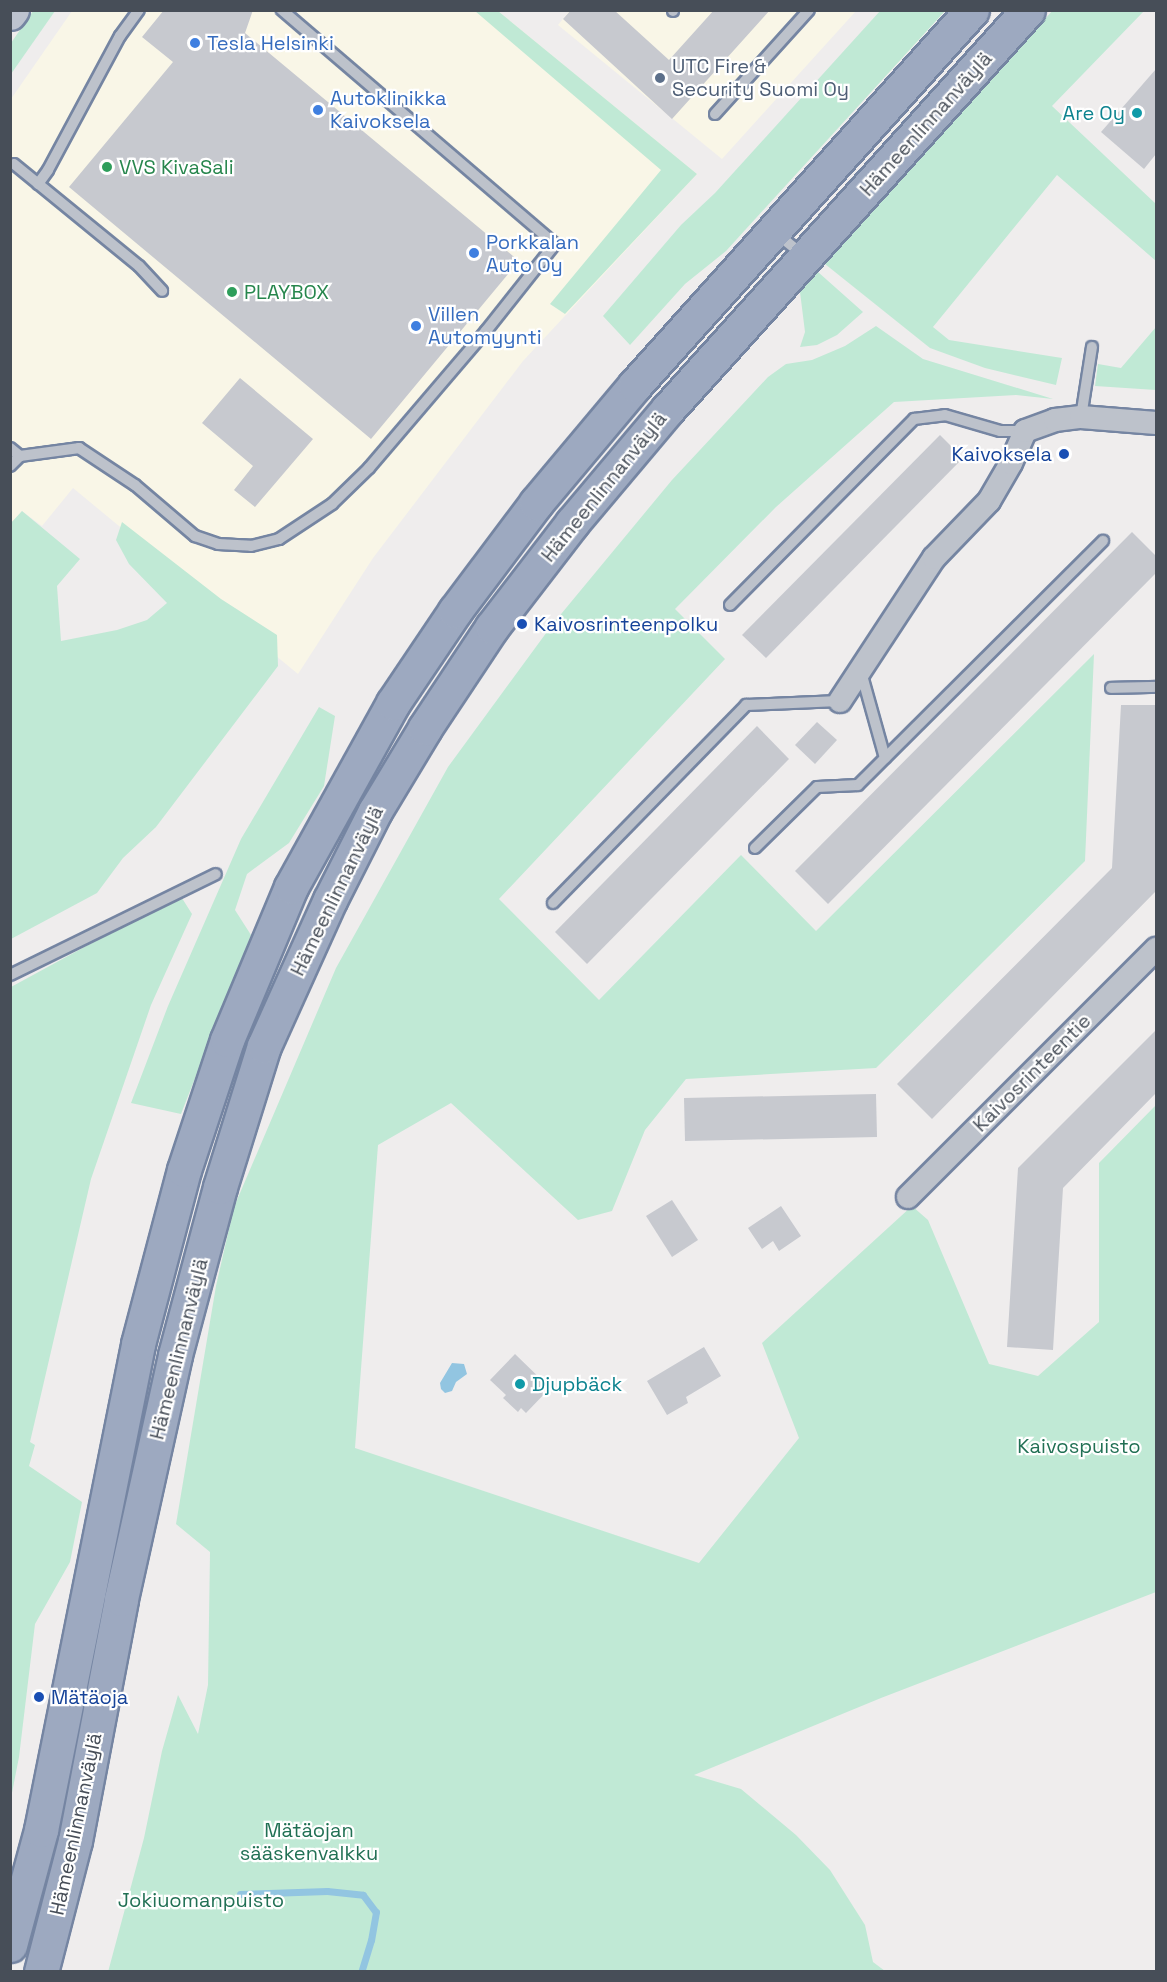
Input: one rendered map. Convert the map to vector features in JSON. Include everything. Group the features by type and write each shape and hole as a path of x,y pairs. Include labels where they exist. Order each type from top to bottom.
{"highway":[{"name":"Hämeenlinnanväylä","path":"10,1945 41,1830 140,1333 184,1170 227,1040 291,887 393,703 455,611 536,503 635,385 972,10"},
{"name":"Hämeenlinnanväylä","path":"41,1971 75,1841 121,1599 175,1355 220,1187 264,1046 330,900 375,811 425,728 492,627 572,523 660,418 1028,10"}],"main road":[{"path":"10,14 13,10"}],"street":[{"path":"840,700 934,558 989,501 1025,431 1055,420 1081,417 1156,423"},
{"name":"Kaivosrinteentie","path":"908,1197 1156,949"}],"lane":[{"path":"38,184 48,170 120,36 139,10"},
{"path":"10,466 20,456 79,448 135,485 195,536 218,544 251,546 279,539 332,504 369,468 486,331 555,244 282,10"},
{"path":"715,114 809,10"},
{"path":"14,164 139,266 162,291"},
{"path":"774,231 806,258"},
{"path":"1081,417 1092,347"},
{"path":"730,605 914,419 945,415 1000,431 1025,431"},
{"path":"10,448 20,456"},
{"path":"755,848 818,787 858,784 1103,541"},
{"path":"860,669 885,758"},
{"path":"1111,688 1156,687"},
{"path":"552,903 746,705 840,700"},
{"path":"10,975 216,874"}],"shaded area":[{"path":"570,10 856,11 722,159 558,25"},
{"path":"72,11 498,11 697,174 523,361 373,558 298,674 73,488 42,526 22,511 11,524 11,99"}],"green space":[{"path":"1053,10 1144,11 1052,106 1156,204 1156,261 1057,175 933,327 949,340 1062,358 1056,385 985,368 930,348 825,264"},
{"path":"33,11 55,11 11,74 11,43"},
{"path":"475,11 498,11 697,174 565,314 550,304 661,170"},
{"path":"880,11 945,11 726,251 685,284 630,345 603,316 681,225 715,193"},
{"path":"818,272 863,312 837,335 817,345 800,347 805,332 800,292"},
{"path":"876,326 923,359 1053,399 1016,395 894,402 776,507 675,609 725,659 499,899 599,1000 741,855 816,931 1094,654 1085,861 876,1068 686,1079 645,1130 612,1211 578,1220 451,1103 378,1145 355,1448 699,1563 799,1438 762,1343 912,1206 928,1220 989,1364 1038,1376 1099,1322 1099,1163 1156,1105 1156,1592 881,1698 694,1775 741,1789 796,1835 830,1870 865,1925 873,1962 885,1971 108,1972 144,1838 162,1751 178,1695 198,1734 208,1685 210,1552 176,1524 216,1286 234,1207 336,968 448,767 552,625 672,480 768,377 786,364 812,360 845,346"},
{"path":"1156,327 1156,390 1095,386 1098,364 1121,368"},
{"path":"22,511 80,559 57,586 61,641 117,630 147,620 167,603 129,564 116,540 122,522 221,599 277,635 278,666 156,827 123,858 97,893 11,939 10,524"},
{"path":"319,707 335,716 324,786 289,843 247,874 235,910 251,935 181,1114 131,1103 168,1006 241,839"},
{"path":"180,895 192,914 151,1005 91,1179 30,1442 35,1445 29,1466 82,1502 70,1562 35,1624 19,1757 11,1798 11,987"}],"water":[{"path":"452,1363 464,1364 467,1374 456,1382 452,1391 445,1393 440,1383"}],"building":[{"path":"164,10 253,10 245,33 519,261 371,439 69,187 173,62 142,37"},
{"path":"571,10 614,10 669,60 714,10 770,10 672,119 563,19"},
{"name":"Are Oy","path":"1156,69 1156,154 1144,169 1101,132"},
{"path":"240,378 313,439 255,507 234,490 253,466 202,423"},
{"path":"940,435 963,458 766,658 742,635"},
{"path":"1132,532 1156,556 1156,573 828,904 795,871"},
{"path":"1121,705 1156,705 1156,891 932,1119 897,1084 1112,868"},
{"path":"817,722 837,740 815,764 795,745"},
{"path":"757,726 789,759 587,964 555,932"},
{"path":"1156,1030 1156,1093 1063,1188 1053,1350 1007,1347 1018,1168"},
{"path":"876,1094 877,1137 685,1141 684,1098"},
{"path":"672,1200 698,1240 672,1257 646,1216"},
{"path":"781,1206 801,1236 779,1251 773,1241 762,1249 748,1228"},
{"path":"704,1347 721,1376 686,1397 688,1403 667,1415 647,1381"},
{"name":"Djupbäck","path":"515,1354 550,1388 526,1413 521,1408 518,1412 503,1398 506,1395 490,1380"}],"waterway":[{"name":"Mätäoja","path":"240,1894 327,1891 363,1895 376,1912 371,1940 361,1972"}],"place":[{"name":"Tesla Helsinki","path":"195,43"},
{"name":"UTC Fire & Security Suomi Oy","path":"660,78"},
{"name":"Autoklinikka Kaivoksela","path":"318,110"},
{"name":"Are Oy","path":"1137,113"},
{"name":"VVS KivaSali","path":"107,167"},
{"name":"Porkkalan Auto Oy","path":"474,253"},
{"name":"PLAYBOX","path":"232,292"},
{"name":"Villen Automyynti","path":"416,326"},
{"name":"Kaivoksela","path":"1064,454"},
{"name":"Kaivosrinteenpolku","path":"522,624"},
{"name":"Djupbäck","path":"520,1384"},
{"name":"Mätäoja","path":"39,1697"}],"park label":[{"name":"Kaivospuisto","path":"1079,1446"},
{"name":"Mätäojan sääskenvalkku","path":"309,1842"},
{"name":"Jokiuomanpuisto","path":"201,1900"}]}
